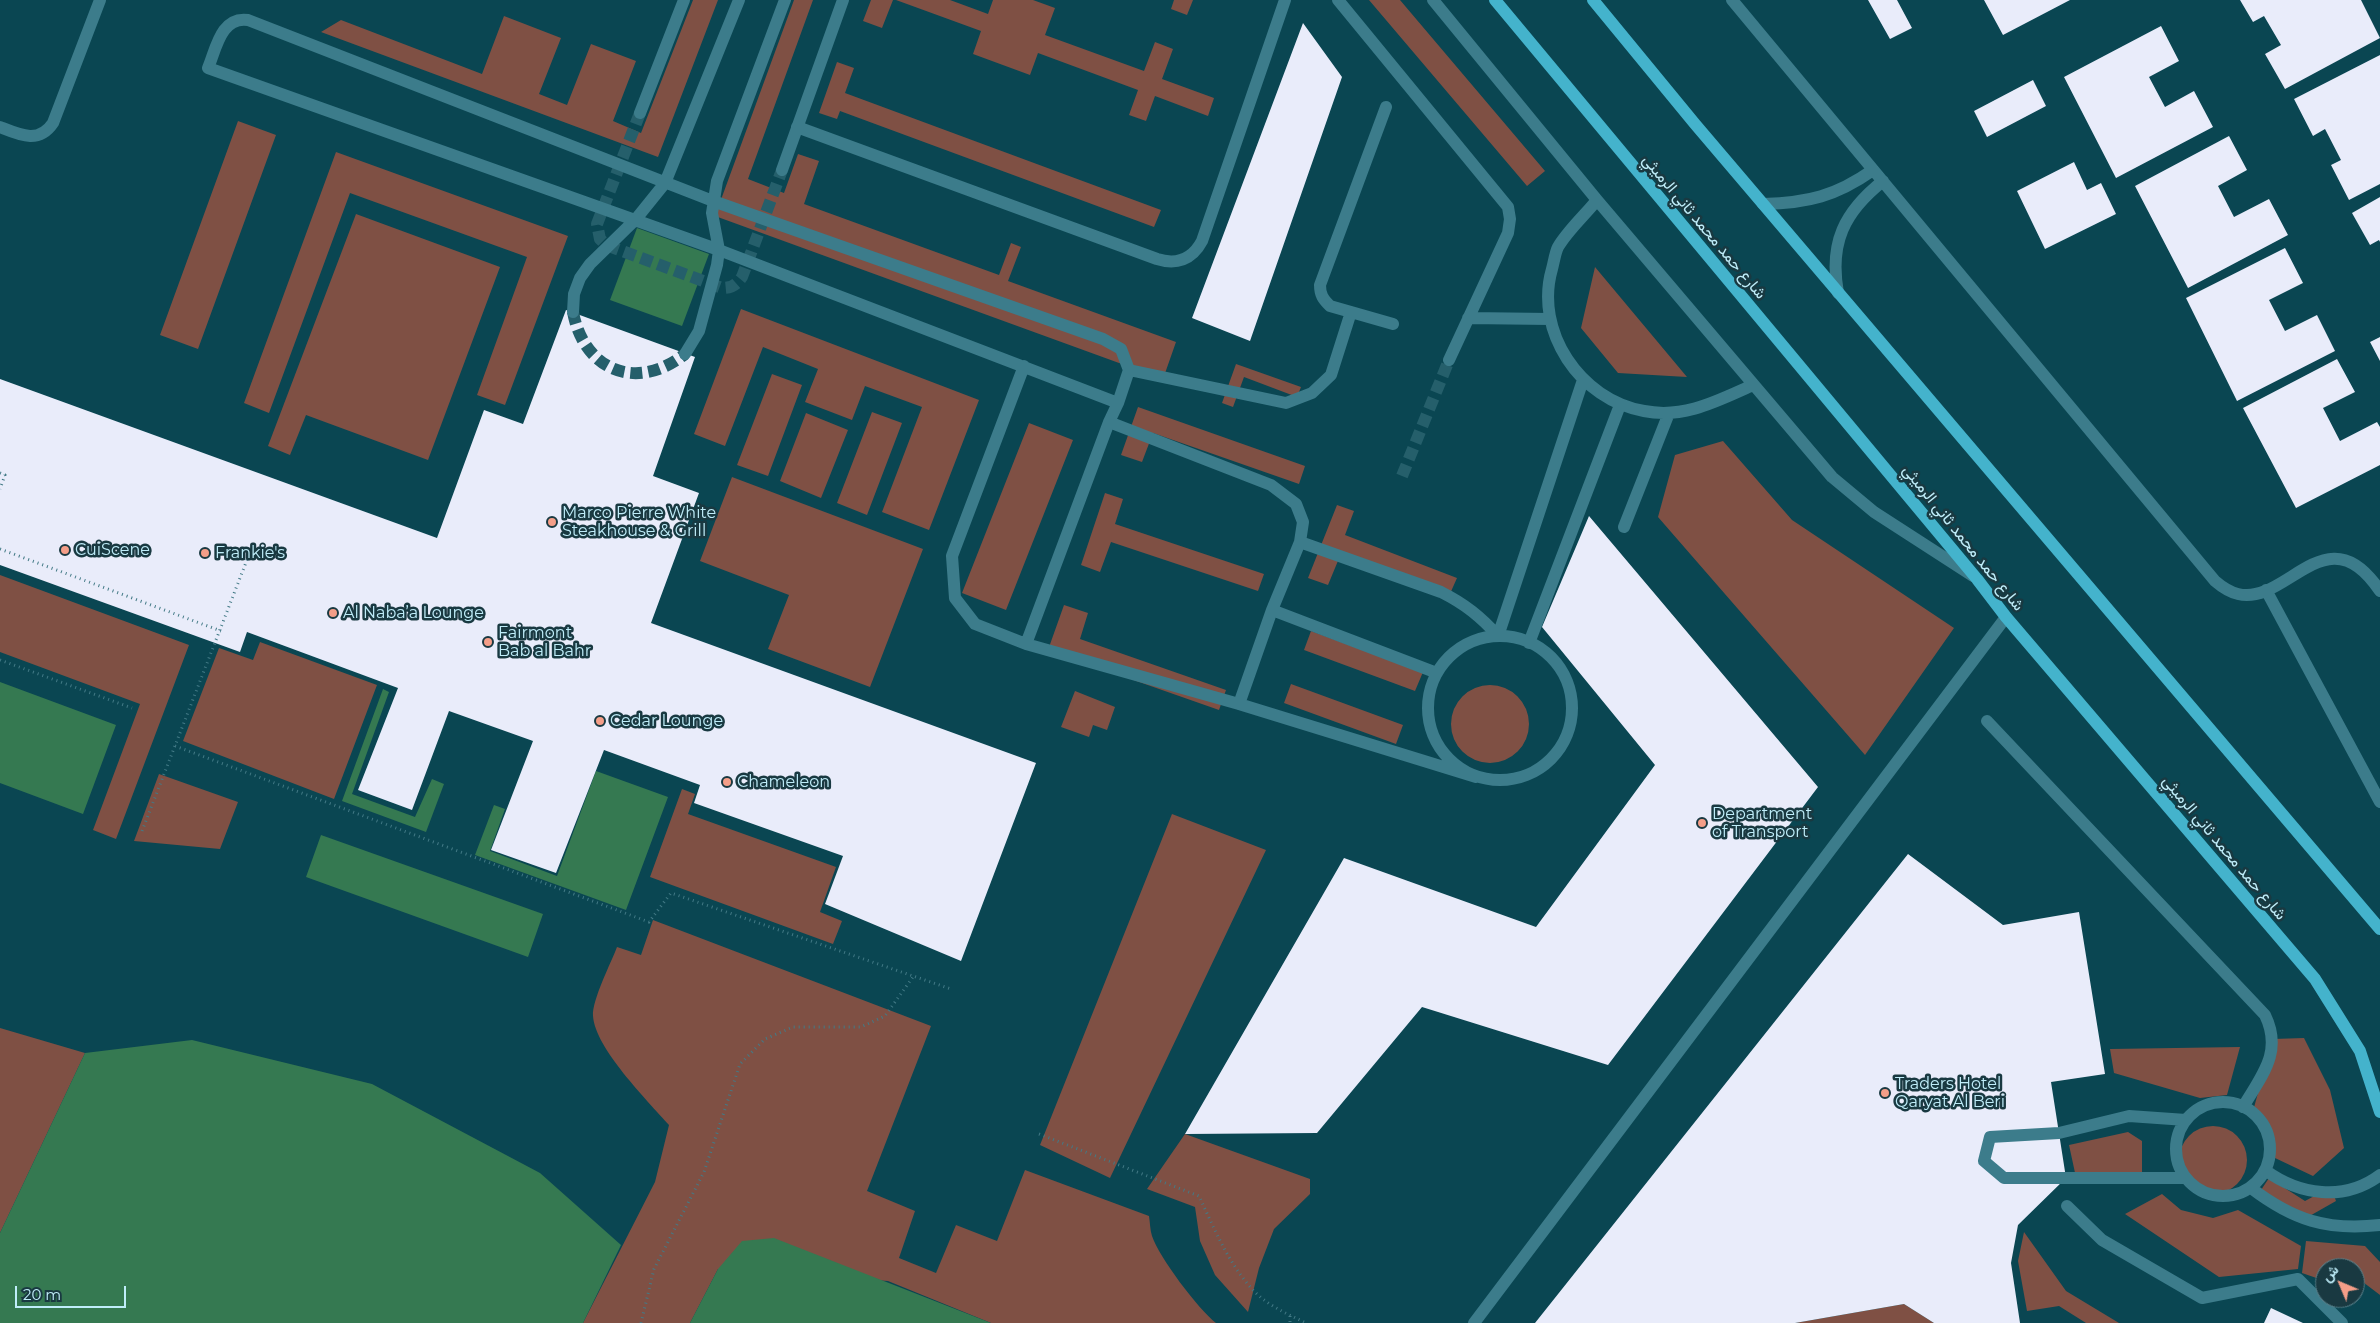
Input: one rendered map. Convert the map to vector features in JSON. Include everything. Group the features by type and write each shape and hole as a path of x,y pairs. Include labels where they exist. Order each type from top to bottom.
{"main road":[{"name":"شارع حمد محمد ثاني الرميثي","path":"1495,0 1977,579 2006,617 2315,979 2360,1051 2380,1112"},
{"path":"1593,0 1838,293 2380,930"}],"lane":[{"path":"0,127 32,137 48,131 53,123 100,0"},
{"path":"640,113 684,0"},
{"path":"573,312 574,294 580,278 590,264 636,220 665,183 739,0"},
{"path":"685,354 700,331 717,265 719,250 712,213 717,181 785,0"},
{"path":"782,170 843,0"},
{"path":"797,127 1165,262 1183,260 1198,249 1202,241 1285,0"},
{"path":"1338,0 1508,207 1510,219 1508,233 1448,360"},
{"path":"1433,0 1597,200 1821,465 1860,502 1977,579"},
{"path":"1732,0 2215,581 2225,589 2238,595 2250,595 2266,590 2327,558 2342,560 2356,565 2369,576 2380,591"},
{"path":"1026,644 1109,422 1118,403 1128,370 1121,349 1103,340 665,183 248,20 235,20 224,29 208,68 719,250 1118,403"},
{"path":"1386,107 1320,285 1320,293 1330,306 1393,324"},
{"path":"1763,204 1809,201 1832,194 1853,184 1873,170"},
{"path":"1838,293 1835,272 1836,251 1841,231 1851,212 1864,196 1883,181"},
{"path":"1597,200 1558,247 1548,282 1550,319 1561,351 1583,380 1600,394 1620,405 1644,412 1668,413 1699,409 1753,385"},
{"path":"1128,370 1286,403 1312,393 1331,375 1351,312"},
{"path":"1468,318 1550,319"},
{"path":"1024,366 952,556 955,598 974,624 1026,644 1238,704 1476,777 1496,780 1517,778 1537,770 1553,757 1565,739 1572,719 1572,698 1566,678 1554,660 1538,646 1519,638 1498,636 1479,639 1462,647 1448,659 1437,673 1429,697 1429,722 1438,745 1454,764 1476,777"},
{"path":"1498,636 1583,380"},
{"path":"1529,643 1620,405"},
{"path":"1624,527 1668,413"},
{"path":"1109,422 1271,485 1296,504 1303,522 1300,542 1272,610 1238,704"},
{"path":"1300,542 1441,592 1463,603 1482,618 1498,636"},
{"path":"2266,590 2380,802"},
{"path":"1272,610 1437,673"},
{"path":"1474,1323 2006,617"},
{"path":"1987,721 2265,1015 2273,1039 2272,1053 2267,1066 2243,1107"},
{"path":"2213,1103 2229,1103 2243,1107 2257,1116 2266,1130 2270,1145 2269,1162 2251,1188 2238,1194 2208,1195 2196,1188 2185,1178 2178,1165 2176,1150 2178,1134 2186,1120 2198,1109 2213,1103"},
{"path":"2185,1178 2004,1178 1984,1161 1990,1137 2059,1134 2129,1116 2186,1120"},
{"path":"2265,1170 2293,1187 2326,1193 2362,1186 2380,1175"},
{"path":"2251,1188 2290,1214 2311,1222 2348,1227 2380,1225"},
{"path":"2067,1206 2102,1240 2202,1298 2298,1279 2342,1323"}],"path":[{"path":"0,473 5,475 0,489"},
{"path":"142,831 221,632 252,547"},
{"path":"0,549 221,632"},
{"path":"0,660 132,708"},
{"path":"175,746 649,922 670,893 951,989"},
{"path":"641,1323 654,1269 704,1172 740,1064 765,1039 792,1027 861,1028 885,1016 913,976"},
{"path":"1039,1134 1199,1196 1227,1254 1254,1290 1279,1310 1306,1323"},
{"path":"1290,1315 1290,1323"}],"shaded area":[{"path":"693,0 718,0 658,157 321,32 341,20 482,74 504,16 561,38 539,94 567,105 591,44 636,61 613,121 641,133"},
{"path":"794,0 813,0 748,179 784,193 798,154 819,161 804,204 999,275 1011,243 1021,247 1008,281 1176,342 1163,379 715,216"},
{"path":"871,0 893,0 882,28 863,21"},
{"path":"896,0 950,0 988,14 993,0 1033,0 1055,8 1045,35 1144,71 1155,42 1173,49 1162,79 1214,98 1208,116 1155,96 1146,121 1129,115 1138,90 1038,53 1030,75 973,54 981,31"},
{"path":"1174,0 1193,0 1187,15 1171,9"},
{"path":"1369,0 1400,0 1545,171 1527,186"},
{"path":"837,62 854,68 845,93 1161,210 1154,227 840,111 837,119 819,113"},
{"path":"238,121 276,135 198,349 160,335"},
{"path":"336,152 568,236 505,405 477,395 527,257 350,193 269,413 244,403"},
{"path":"356,214 500,267 428,460 306,415 290,455 268,446"},
{"path":"637,228 709,254 682,326 610,300"},
{"path":"1595,267 1687,377 1618,373 1581,328"},
{"path":"741,309 979,400 929,530 882,512 922,407 865,386 852,420 805,402 818,369 763,347 725,446 694,434"},
{"path":"1236,364 1301,387 1297,397 1244,377 1233,407 1222,403"},
{"path":"772,374 802,385 768,476 737,465"},
{"path":"1138,407 1305,466 1299,484 1153,433 1142,462 1121,455"},
{"path":"872,412 902,423 867,515 837,503"},
{"path":"806,413 848,430 821,498 780,481"},
{"path":"1029,423 1073,440 1006,610 962,593"},
{"path":"1723,441 1792,520 1954,628 1865,755 1658,517 1675,455"},
{"path":"732,477 923,549 870,687 768,649 789,595 700,561"},
{"path":"1105,493 1123,499 1115,524 1264,574 1258,591 1111,542 1100,572 1081,565"},
{"path":"1337,505 1354,511 1345,535 1457,578 1449,596 1340,556 1328,585 1308,578"},
{"path":"0,575 189,645 116,839 93,830 140,704 0,652"},
{"path":"1064,605 1088,613 1080,639 1226,690 1219,710 1048,650"},
{"path":"1311,631 1423,672 1415,691 1304,650"},
{"path":"260,642 377,685 334,799 183,741 219,648 253,660"},
{"path":"0,682 116,725 83,814 0,783"},
{"path":"1291,684 1403,725 1396,744 1284,703"},
{"path":"1482,685 1498,685 1512,691 1523,702 1529,716 1529,732 1523,746 1512,757 1498,763 1482,763 1468,757 1457,746 1451,732 1451,716 1457,702 1468,691"},
{"path":"383,689 389,692 352,794 415,817 432,779 444,784 426,832 342,801"},
{"path":"1075,691 1115,707 1107,730 1093,725 1089,737 1061,727"},
{"path":"596,771 668,797 626,910 475,855 494,805 505,809 490,851 557,876"},
{"path":"159,774 238,802 220,849 134,841"},
{"path":"682,789 695,794 688,814 836,867 820,912 842,921 833,944 650,877"},
{"path":"1172,814 1266,850 1110,1178 1040,1145"},
{"path":"321,835 543,914 528,957 306,877"},
{"path":"653,920 931,1026 867,1191 915,1211 899,1258 936,1273 956,1225 997,1241 1025,1170 1149,1216 1152,1236 1162,1256 1190,1295 1216,1323 991,1323 888,1281 718,1269 690,1323 583,1323 655,1182 669,1125 612,1058 596,1029 593,1016 595,1001 617,947 641,955"},
{"path":"0,1028 85,1053 0,1233"},
{"path":"2304,1038 2330,1090 2344,1148 2313,1176 2275,1158 2269,1130 2253,1111 2273,1039"},
{"path":"192,1040 372,1084 540,1173 621,1245 583,1323 0,1323 0,1233 85,1053"},
{"path":"2240,1047 2227,1095 2200,1098 2114,1073 2110,1049"},
{"path":"2213,1126 2226,1129 2237,1136 2244,1147 2247,1160 2244,1173 2237,1184 2226,1191 2213,1194 2200,1191 2189,1184 2182,1173 2179,1160 2182,1147 2189,1136 2200,1129"},
{"path":"2128,1132 2142,1141 2142,1178 2077,1182 2069,1145"},
{"path":"1185,1134 1310,1179 1310,1194 1274,1229 1259,1268 1248,1312 1215,1275 1200,1241 1195,1207 1147,1189"},
{"path":"2269,1178 2305,1201 2331,1187 2336,1201 2299,1222 2257,1196"},
{"path":"2162,1194 2181,1210 2213,1218 2238,1210 2301,1246 2298,1269 2219,1277 2125,1214"},
{"path":"2024,1232 2066,1291 2119,1323 2086,1323 2059,1306 2027,1311 2018,1261"},
{"path":"774,1238 991,1323 690,1323 718,1269 742,1241"},
{"path":"2306,1241 2365,1246 2380,1262 2380,1295 2365,1284 2365,1258 2315,1258 2315,1278 2302,1273"},
{"path":"1904,1304 1934,1323 1795,1323"}],"building":[{"path":"1868,0 1897,0 1912,28 1890,39"},
{"path":"1984,0 2070,0 2003,35"},
{"path":"2240,0 2361,0 2380,38 2285,89 2265,54 2281,45 2264,16 2253,22"},
{"path":"1303,23 1342,77 1250,341 1192,318"},
{"path":"2161,26 2179,61 2149,77 2165,107 2194,91 2213,127 2116,178 2064,77"},
{"path":"2380,55 2380,184 2349,200 2331,165 2341,160 2325,129 2313,136 2294,99"},
{"path":"2033,80 2046,106 1987,137 1974,111"},
{"path":"2229,136 2247,170 2218,186 2234,217 2269,199 2288,235 2188,288 2135,186"},
{"path":"2074,162 2087,190 2101,183 2116,214 2045,249 2017,191"},
{"path":"2380,197 2380,242 2379,240 2370,245 2352,213"},
{"path":"2285,248 2303,283 2269,300 2285,331 2317,315 2335,351 2237,401 2186,298"},
{"name":"Fairmont Bab al Bahr","path":"566,310 695,357 653,476 699,493 651,623 1036,763 961,961 825,904 843,856 694,803 700,785 604,750 556,873 491,850 533,741 449,711 412,810 358,790 398,688 247,632 240,652 0,565 0,379 437,538 484,410 523,424"},
{"path":"2380,337 2380,361 2370,342"},
{"path":"2337,359 2355,392 2323,408 2340,441 2377,422 2380,427 2380,465 2296,508 2243,408"},
{"name":"Department of Transport","path":"1589,516 1818,787 1608,1065 1422,1007 1317,1133 1185,1134 1344,858 1536,927 1655,765 1542,627"},
{"name":"Traders Hotel Qaryat Al Beri","path":"1908,854 2003,925 2079,912 2105,1074 2051,1082 2066,1178 2018,1225 2011,1263 2020,1323 1934,1323 1904,1304 1795,1323 1535,1323"},
{"path":"2271,1308 2303,1323 2264,1323"}],"tunnel":[{"path":"640,113 597,224 600,239 606,245 722,288 731,287 742,277 782,170"},
{"path":"573,312 579,332 588,349 601,361 615,369 631,373 649,372 667,366 685,354"},
{"path":"1402,476 1449,360"}],"place":[{"name":"Marco Pierre White Steakhouse & Grill","path":"552,522"},
{"name":"CuiScene","path":"65,550"},
{"name":"Frankie's","path":"205,553"},
{"name":"Al Naba’a Lounge","path":"333,613"},
{"name":"Fairmont Bab al Bahr","path":"488,642"},
{"name":"Cedar Lounge","path":"600,721"},
{"name":"Chameleon","path":"727,782"},
{"name":"Department of Transport","path":"1702,823"},
{"name":"Traders Hotel Qaryat Al Beri","path":"1885,1093"}]}
